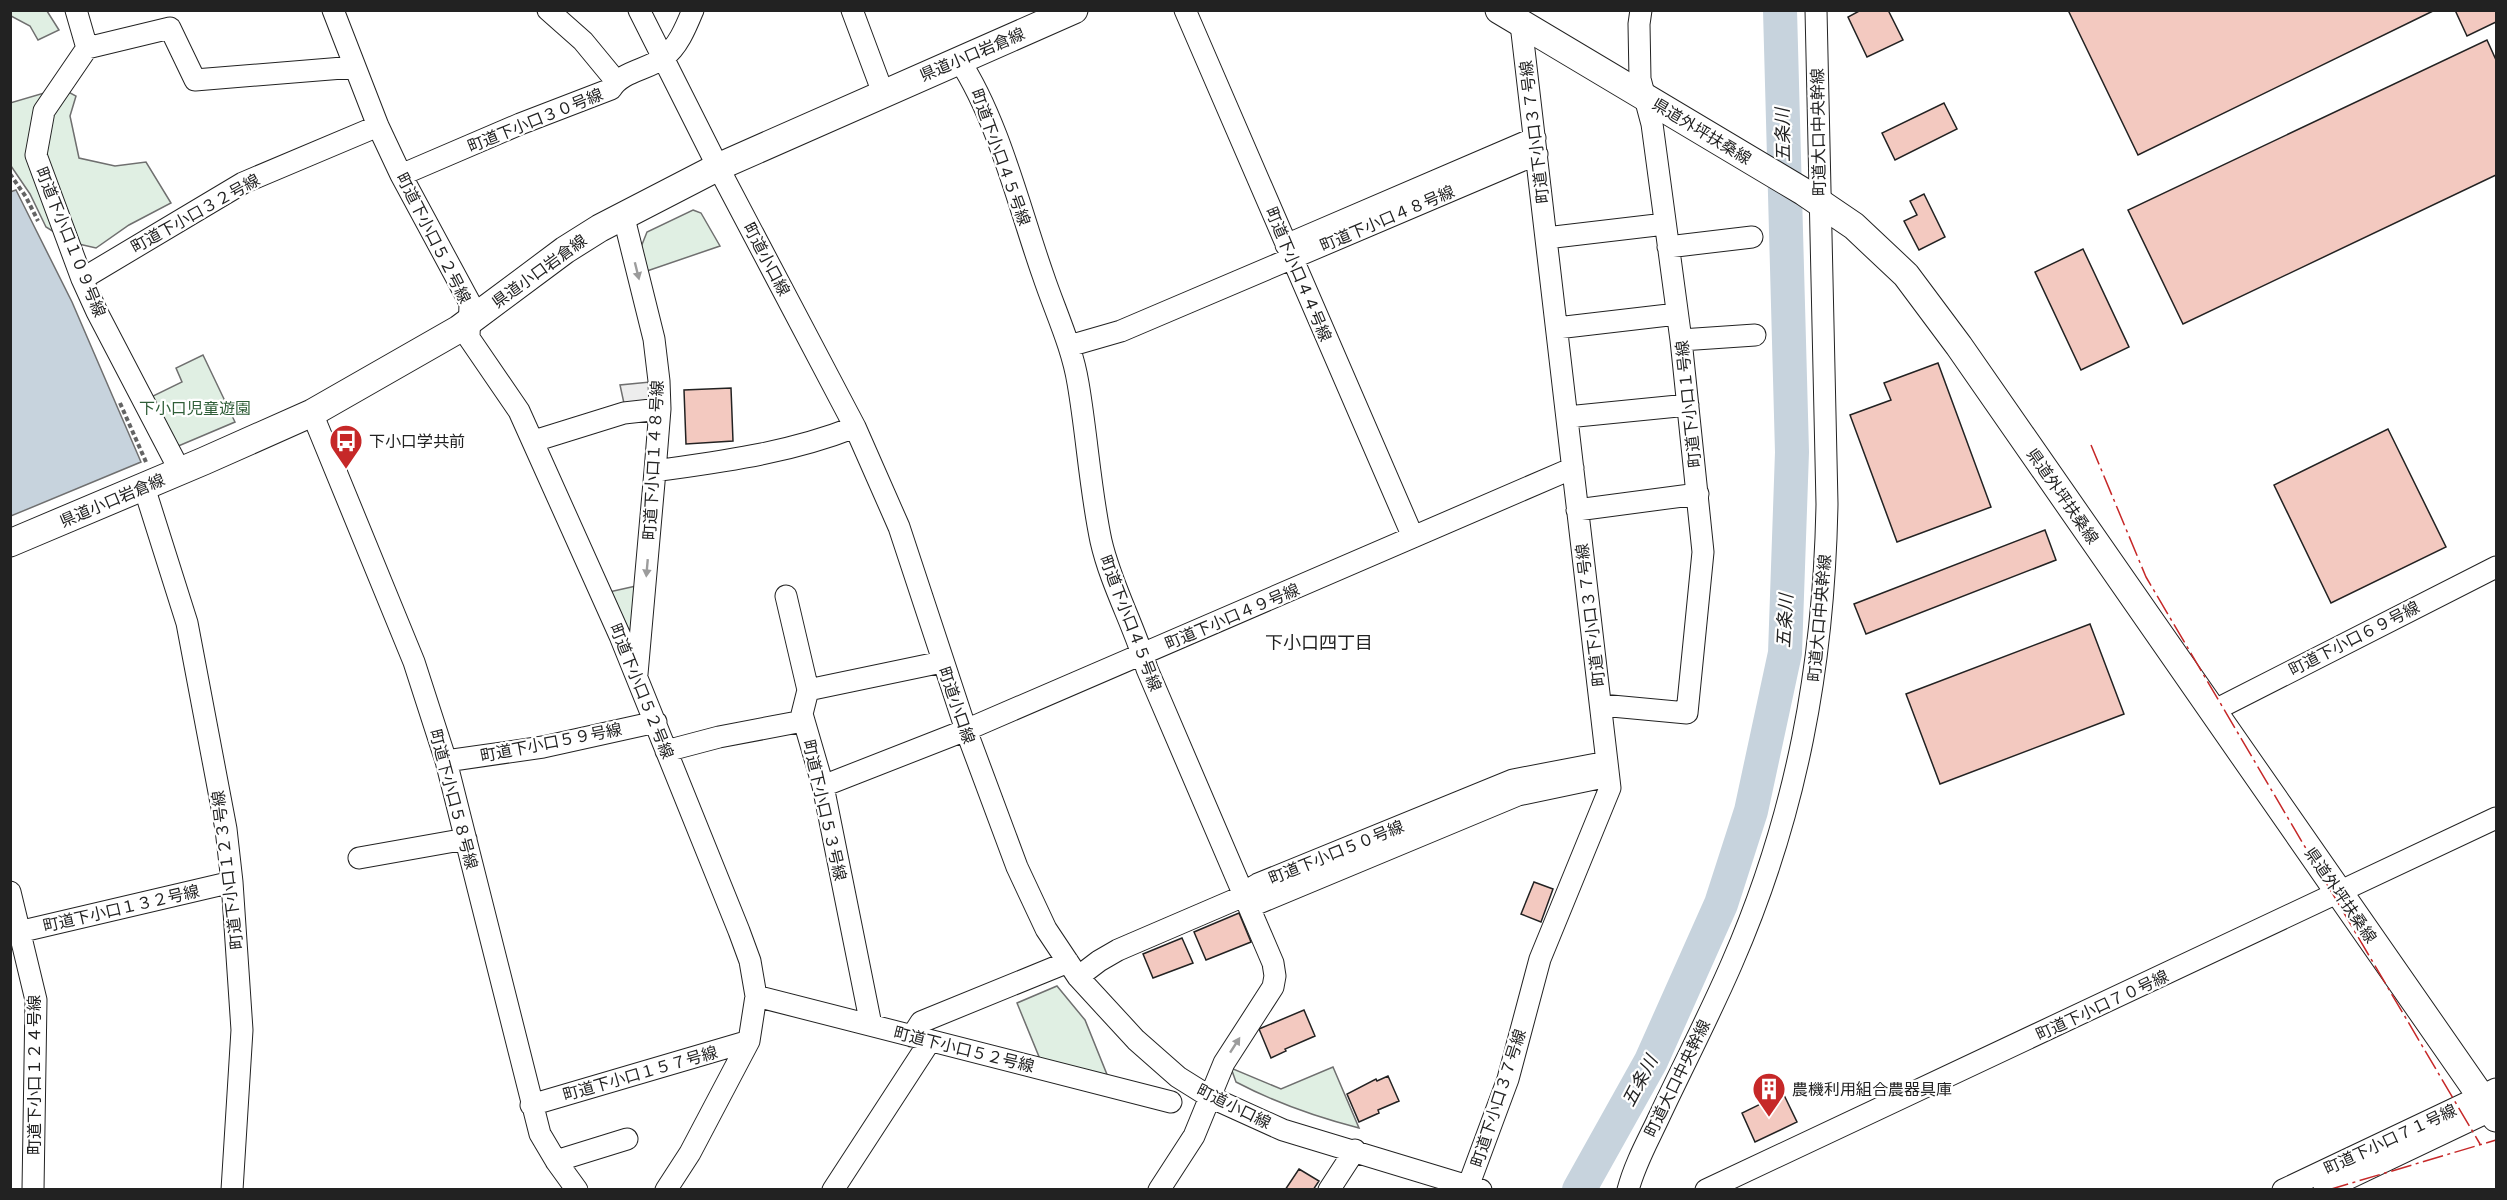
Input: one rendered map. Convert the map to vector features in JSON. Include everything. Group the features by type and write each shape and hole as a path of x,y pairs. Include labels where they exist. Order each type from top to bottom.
{"main road":[{"name":"県道小口岩倉線","path":"10,543 312,413 469,322 565,250 622,214 718,167 1074,10"},
{"name":"県道外坪扶桑線","path":"1510,17 1812,197 1873,242 1921,293 2340,893 2492,1105"}],"street":[{"path":"76,10 87,48 170,28 195,80 355,67"},
{"name":"町道下小口５２号線","path":"333,10 378,126 401,175 470,303 469,338 508,392 534,441 637,674 740,932 750,961 756,996 1171,1102"},
{"path":"548,10 583,41 616,81"},
{"name":"町道小口線","path":"639,10 718,167 855,427 899,526 942,662 1028,893 1046,929 1073,969 1136,1041 1178,1077 1210,1097 1283,1130 1475,1187"},
{"path":"664,58 682,36 693,10"},
{"path":"852,10 883,93"},
{"name":"町道下小口４４号線","path":"1185,10 1413,537"},
{"name":"町道下小口１号線","path":"1601,705 1687,713 1703,552 1681,340 1652,124 1640,79 1641,10"},
{"name":"町道大口中央幹線","path":"1628,1190 1633,1171 1753,913 1780,833 1804,734 1818,650 1826,530 1812,197 1816,10"},
{"name":"町道下小口３７号線","path":"1475,1187 1508,1079 1540,959 1610,788 1536,146 1510,17"},
{"name":"町道下小口１０９号線","path":"87,48 44,111 36,155 82,279 97,312 180,471"},
{"name":"町道下小口３０号線","path":"401,175 520,124 611,89 616,81 664,58"},
{"name":"町道下小口４５号線","path":"959,60 975,83 1069,346 1078,381 1102,546 1107,564 1273,963 1275,976 1273,987 1224,1063 1194,1136 1159,1190"},
{"name":"町道下小口３２号線","path":"82,279 243,183 378,126"},
{"path":"1069,346 1121,331 1289,252 1536,146"},
{"name":"町道下小口１４８号線","path":"622,214 654,339 660,409 637,674"},
{"path":"1546,238 1665,224"},
{"path":"1668,247 1752,237"},
{"path":"1557,328 1677,314"},
{"path":"1681,340 1755,335"},
{"path":"1567,417 1688,405"},
{"path":"534,441 624,413 660,409"},
{"name":"町道下小口５８号線","path":"312,413 414,662 446,761 531,1106 540,1134 577,1190"},
{"path":"655,471 760,456 824,440 855,427"},
{"name":"町道下小口４９号線","path":"822,786 966,730 1573,468"},
{"name":"町道下小口１２３号線","path":"144,487 187,623 224,818 232,882 242,1030 232,1190"},
{"path":"1578,510 1698,494"},
{"name":"町道下小口６９号線","path":"2213,711 2496,567"},
{"name":"町道下小口５３号線","path":"786,596 807,690 802,714 822,786 871,1025"},
{"path":"807,690 942,662"},
{"path":"666,751 719,737 804,720"},
{"name":"町道下小口５９号線","path":"446,761 543,747 656,722"},
{"path":"1246,900 1518,795 1608,769"},
{"name":"町道下小口５０号線","path":"833,1190 921,1038 921,1022 1073,969 1239,898 1246,900 1258,884 1513,780 1608,769"},
{"name":"町道下小口７０号線","path":"1706,1190 2496,818"},
{"path":"359,858 466,839"},
{"name":"町道下小口１３２号線","path":"15,933 232,882"},
{"name":"町道下小口１２４号線","path":"10,891 15,933 36,1000 33,1190"},
{"path":"666,1190 690,1153 749,1041 756,996"},
{"name":"町道下小口１５７号線","path":"531,1106 749,1041"},
{"path":"2324,1190 2492,1105"},
{"name":"町道下小口７１号線","path":"2283,1190 2492,1105"},
{"path":"556,1161 627,1140"},
{"path":"1329,1190 1355,1150"}],"path":[{"path":"10,188 18,184"}],"green space":[{"path":"10,11 47,11 59,30 38,40 30,26 11,16"},
{"path":"61,88 76,96 70,116 79,158 115,166 146,162 171,203 129,225 96,248 70,242 46,227 30,194 11,166 10,103"},
{"path":"693,210 701,213 720,246 647,271 641,247 647,232"},
{"name":"下小口児童遊園","path":"203,355 235,422 176,447 151,397 182,382 176,368"},
{"path":"636,586 631,636 609,592"},
{"path":"1057,986 1085,1020 1108,1077 1040,1059 1017,1003"},
{"path":"1333,1067 1359,1128 1296,1109 1251,1090 1236,1082 1231,1068 1281,1089"}],"shaded area":[{"path":"16,190 72,302 141,462 11,516 10,192"},
{"path":"650,382 652,401 625,408 620,385"}],"building":[{"path":"1861,10 1888,10 1903,40 1867,57 1848,17"},
{"path":"2068,10 2435,10 2138,155"},
{"path":"2455,10 2496,10 2496,22 2467,36"},
{"path":"2487,40 2496,60 2496,175 2183,324 2128,210"},
{"path":"1944,103 1957,129 1895,160 1882,133"},
{"path":"1924,194 1945,237 1919,250 1904,221 1917,215 1910,201"},
{"path":"2083,249 2129,347 2081,370 2035,272"},
{"path":"1938,363 1991,507 1897,542 1850,415 1891,400 1884,383"},
{"path":"731,388 733,441 686,444 684,390"},
{"path":"2388,429 2446,547 2331,603 2274,485"},
{"path":"2045,530 2056,560 1866,634 1854,604"},
{"path":"2090,624 2124,714 1940,784 1906,694"},
{"path":"1534,882 1553,889 1541,922 1521,914"},
{"path":"1239,913 1251,942 1206,960 1194,932"},
{"path":"1182,938 1193,963 1153,978 1143,954"},
{"path":"1304,1010 1315,1036 1271,1058 1259,1029"},
{"path":"1388,1076 1399,1101 1359,1122 1347,1094 1376,1079 1377,1081"},
{"name":"農機利用組合農器具庫","path":"1783,1093 1797,1122 1755,1142 1742,1113"},
{"path":"1299,1169 1319,1181 1313,1190 1285,1190"}],"waterway":[{"name":"五条川","path":"1579,1190 1651,1061 1721,904 1751,811 1785,653 1792,452 1780,10"}],"power":[{"path":"2091,445 2146,577 2480,1144"},
{"path":"2328,1190 2496,1140"}],"place":[{"name":"下小口学共前","path":"346,470"},
{"name":"農機利用組合農器具庫","path":"1769,1118"}],"district":[{"name":"下小口四丁目","path":"1319,643"}]}
